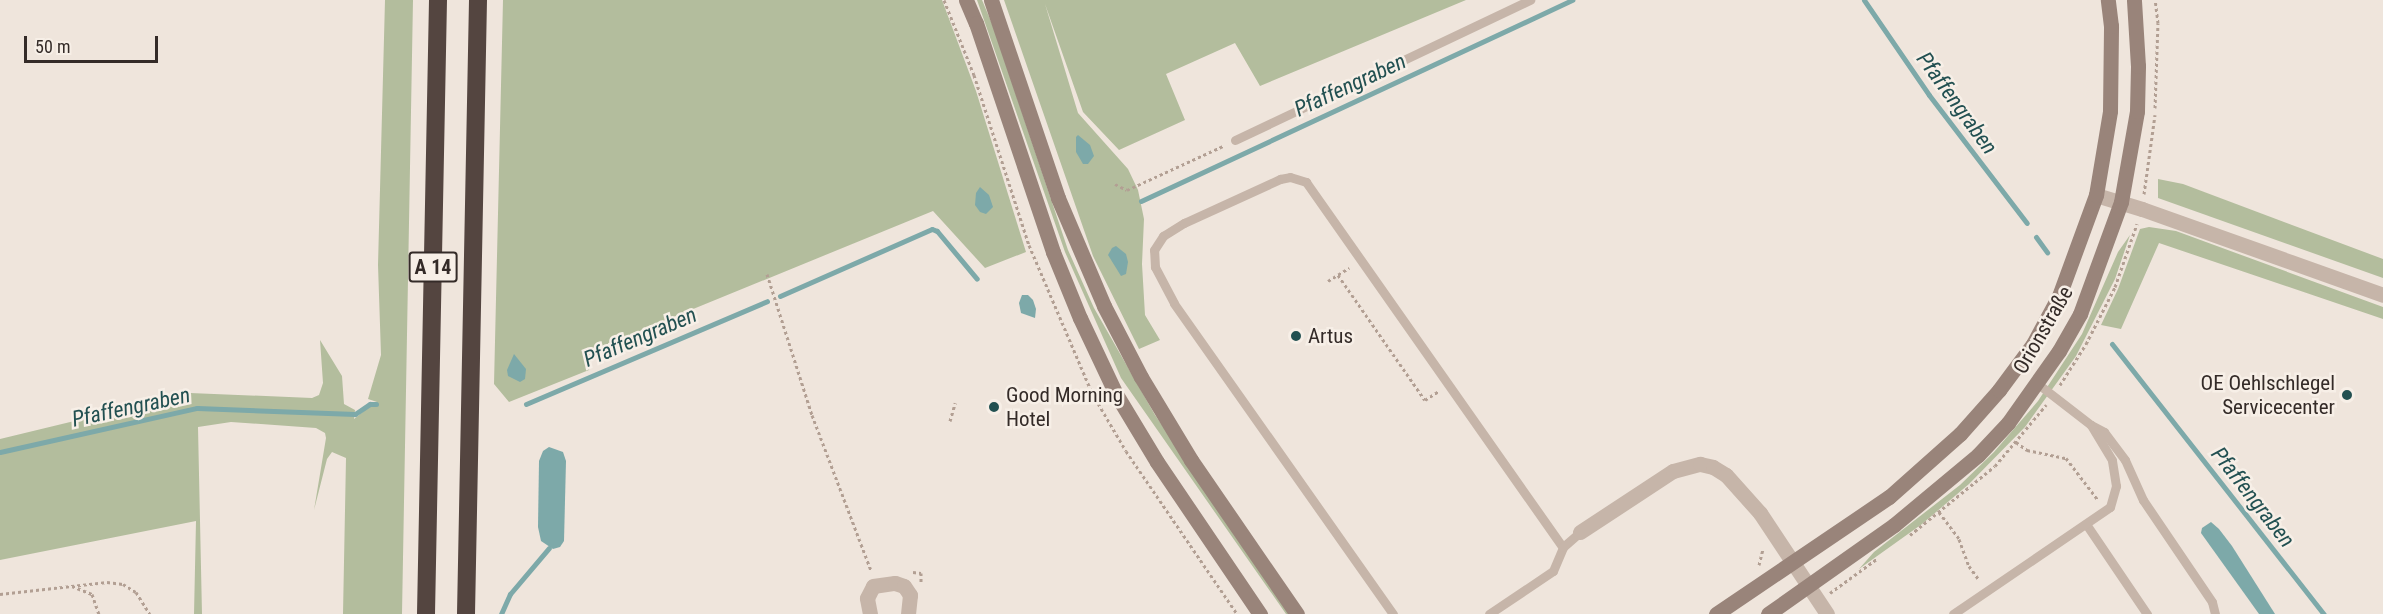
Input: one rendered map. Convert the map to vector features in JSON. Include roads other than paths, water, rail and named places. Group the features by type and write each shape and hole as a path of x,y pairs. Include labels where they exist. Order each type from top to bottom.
{"highway":[{"name":"A 14","path":"466,614 478,0"},
{"name":"A 14","path":"426,614 438,1"}],"street":[{"path":"966,0 976,23 1046,232 1080,318 1116,394 1157,462 1260,614"},
{"path":"991,0 1058,198 1104,306 1141,377 1179,441 1297,614"},
{"name":"Orionstraße","path":"1716,614 1889,497 1960,434 1999,390 2033,344 2058,296 2096,195 2110,111 2111,26 2108,0"},
{"name":"Orionstraße","path":"1768,614 1894,525 1978,455 2008,423 2038,384 2080,314 2121,202 2137,111 2138,66 2134,0"},
{"path":"2096,195 2383,295"},
{"path":"1580,532 1673,471 1700,464 1713,467 1726,475 1760,513 1827,614"},
{"path":"870,614 867,598 873,586 895,583 904,586 910,595 908,614"}],"lane":[{"path":"1235,140 1530,0"},
{"path":"1394,614 1174,303 1163,285 1153,258 1157,242 1184,223 1290,177 1306,182 1563,548"},
{"path":"2038,384 2091,425 2104,432 2125,460 2143,500 2212,602 2215,614"},
{"path":"1953,614 2108,510 2113,501 2116,486 2112,460 2091,425"},
{"path":"2086,524 2147,614"},
{"path":"1489,614 1552,571 1563,548 1580,532"}],"water":[{"path":"1078,135 1090,145 1094,156 1088,164 1083,164 1076,152"},
{"path":"980,187 989,195 993,207 986,214 980,212 975,205 976,193"},
{"path":"1116,246 1126,254 1128,262 1126,274 1121,276 1108,255"},
{"path":"1022,295 1028,295 1033,300 1036,309 1035,318 1021,313 1019,303"},
{"path":"514,354 526,369 525,379 520,382 508,376 507,370"},
{"path":"549,447 563,452 566,461 564,541 560,547 553,549 541,541 538,527 539,461 543,451"},
{"path":"2211,522 2232,546 2275,614 2259,614 2201,533 2202,528"}],"waterway":[{"name":"Pfaffengraben","path":"1141,201 1573,0"},
{"name":"Pfaffengraben","path":"1864,0 1929,95 2027,223"},
{"name":"Pfaffengraben","path":"780,296 932,229 937,231 977,279"},
{"name":"Pfaffengraben","path":"2036,237 2047,252"},
{"name":"Pfaffengraben","path":"526,404 767,301"},
{"name":"Pfaffengraben","path":"2112,344 2324,614"},
{"name":"Pfaffengraben","path":"0,452 197,408 355,414 370,404 376,404"},
{"path":"501,614 510,594 549,548"}],"place":[{"name":"Artus","path":"1296,336"},
{"name":"OE Oehlschlegel Servicecenter","path":"2347,395"},
{"name":"Good Morning Hotel","path":"994,407"}]}
